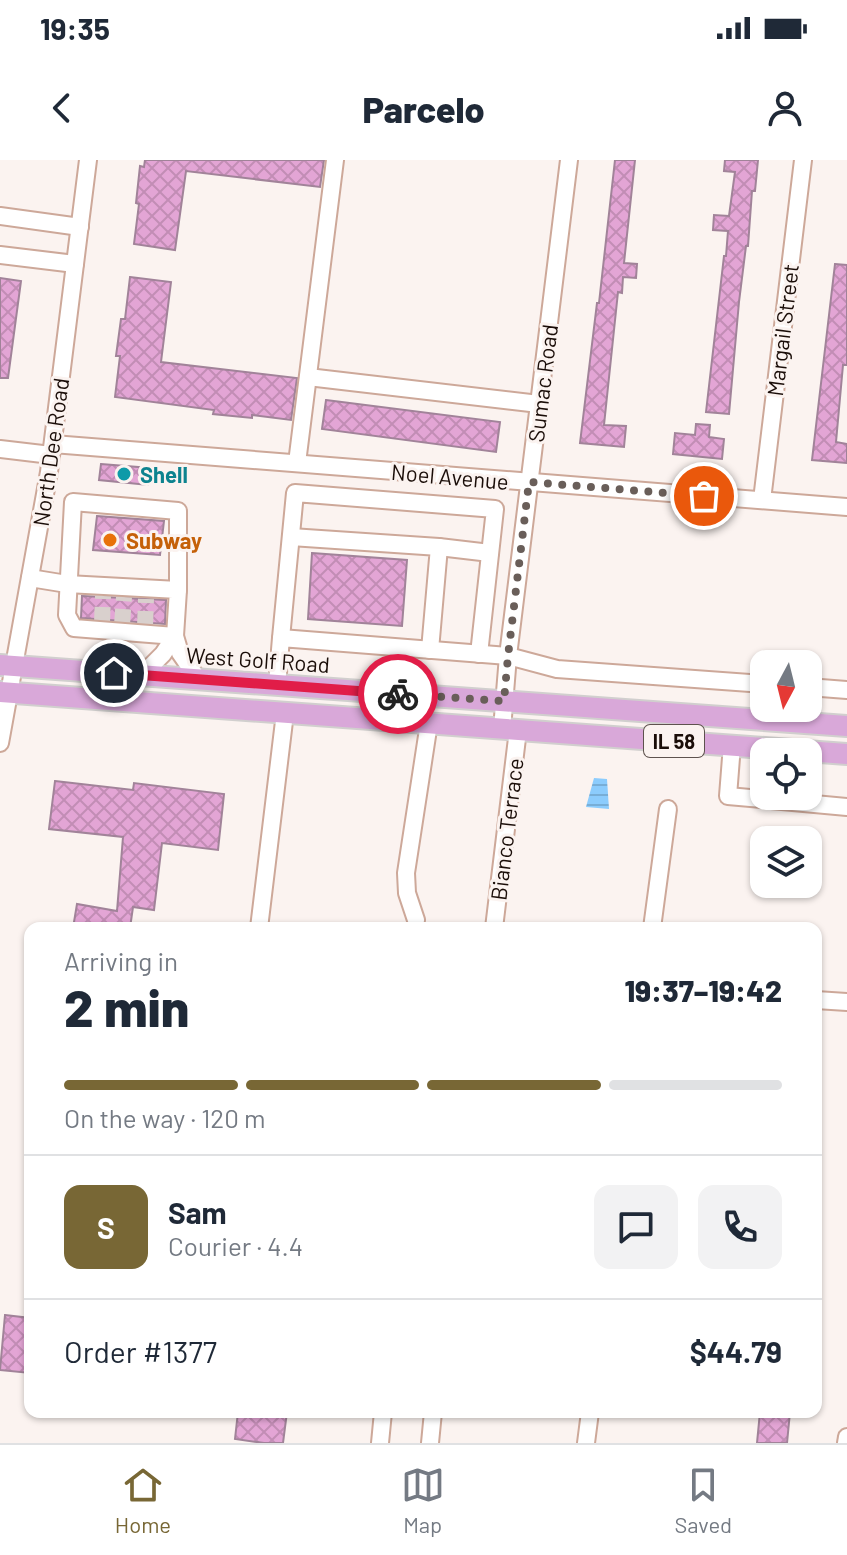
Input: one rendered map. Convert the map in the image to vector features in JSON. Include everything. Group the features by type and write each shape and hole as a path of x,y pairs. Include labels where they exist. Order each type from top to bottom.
{"main road":[{"name":"West Golf Road","path":"7,665 847,726"},
{"name":"IL 58","path":"4,692 847,754"}],"street":[{"name":"North Dee Road","path":"0,743 7,665 30,578 52,450 88,160"},
{"path":"297,463 335,160"},
{"name":"Sumac Road","path":"504,701 569,160"},
{"name":"Margail Street","path":"762,500 803,160"},
{"path":"0,216 80,227"},
{"path":"0,255 75,264"},
{"path":"308,377 539,404"},
{"name":"Noel Avenue","path":"0,449 297,463 847,507"},
{"path":"277,685 295,493 495,509 479,654"},
{"path":"175,636 122,628 74,628 67,615 73,502 178,511 175,636 180,653 198,679"},
{"path":"291,537 490,553"},
{"path":"430,650 439,547"},
{"path":"30,578 104,591 147,593 178,590"},
{"path":"142,675 163,654 175,636"},
{"path":"281,638 508,656 557,669 750,683"},
{"path":"822,688 847,690"},
{"name":"Bianco Terrace","path":"494,922 510,729 504,701"},
{"path":"260,922 285,713"},
{"path":"416,920 407,893 406,873 429,723"},
{"path":"732,745 728,796 847,807"},
{"path":"653,922 668,809"},
{"path":"822,1000 847,1002"},
{"path":"380,1443 382,1418"},
{"path":"430,1443 432,1418"},
{"path":"586,1443 589,1418"}],"water":[{"path":"594,778 607,779 609,809 586,807"}],"building":[{"path":"145,160 324,160 320,187 186,171 175,250 134,244 140,166 144,167"},
{"path":"615,160 635,160 624,263 637,264 636,278 623,277 622,293 618,292 604,425 626,426 624,447 580,443"},
{"path":"725,160 758,160 739,302 729,414 706,412 728,231 713,230 714,215 729,216 735,172 724,171"},
{"path":"835,264 847,265 847,365 843,365 836,442 847,444 847,463 812,460"},
{"path":"130,277 171,282 161,362 297,378 291,420 213,414 214,410 115,397 120,356 116,356 121,319 125,319"},
{"path":"0,278 21,281 8,378 0,378"},
{"path":"326,400 500,422 496,452 322,429"},
{"path":"696,424 710,425 709,437 724,439 722,459 673,454 675,433 695,435"},
{"name":"Shell","path":"101,464 150,468 148,485 99,480"},
{"name":"Shell","path":"97,516 164,521 160,555 93,550"},
{"path":"312,553 407,560 402,626 308,619"},
{"path":"82,596 166,600 165,624 81,618"},
{"path":"55,781 133,790 134,783 224,794 218,850 162,843 154,910 133,907 131,922 74,922 77,904 117,911 123,837 49,829"},
{"path":"5,1315 24,1317 24,1372 0,1370"},
{"path":"237,1418 286,1418 283,1443 235,1439"},
{"path":"759,1418 789,1418 787,1443 757,1443"}],"tunnel":[{"path":"102,623 103,596"},
{"path":"122,625 124,597"},
{"path":"145,627 146,599"}],"way so far":[{"path":"398,694 504,701 529,482 704,496"}],"place":[{"name":"Shell","path":"124,474"},
{"name":"Subway","path":"110,540"}],"route":[{"path":"114,673 398,694"}]}
